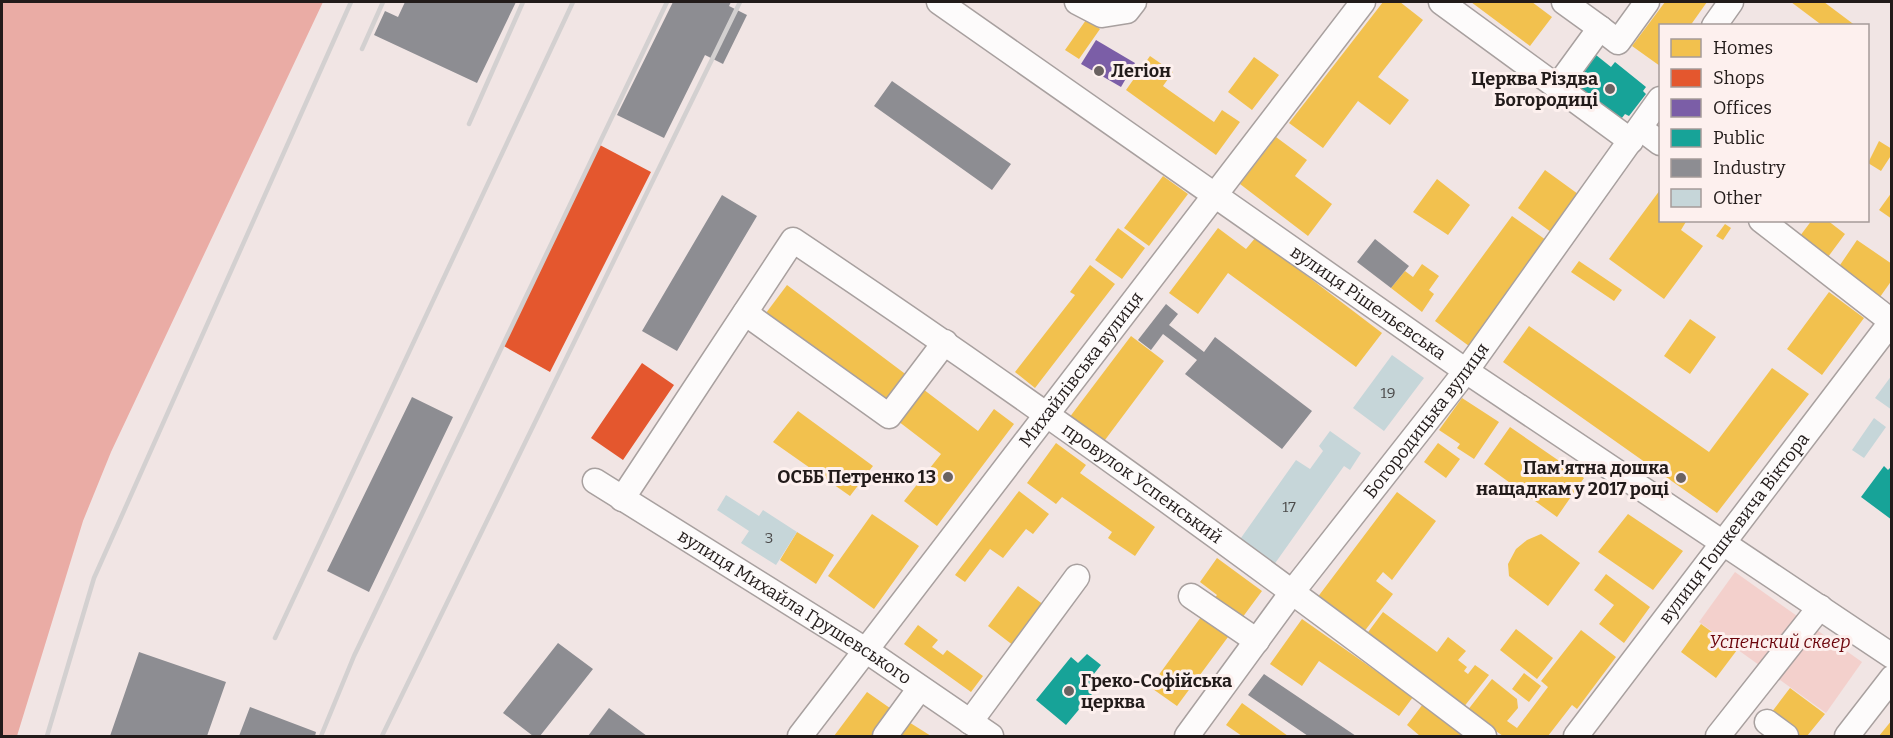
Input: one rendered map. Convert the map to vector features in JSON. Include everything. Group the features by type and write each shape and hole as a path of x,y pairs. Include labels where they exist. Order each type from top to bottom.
{"street":[{"name":"вулиця Рішельєвська","path":"939,2 1466,371 1724,541 1892,656"},
{"path":"1077,2 1102,15 1128,10 1134,2"},
{"name":"Михайлівська вулиця","path":"800,736 1363,2"},
{"path":"1442,2 1557,87 1636,134 1659,143"},
{"path":"1564,2 1618,42 1647,2"},
{"path":"1715,24 1731,2"},
{"path":"1557,87 1600,28"},
{"name":"Богородицька вулиця","path":"1187,736 1293,591 1466,371 1659,100"},
{"path":"1764,222 1891,321"},
{"name":"провулок Успенський","path":"745,313 793,240 1047,413 1293,591 1484,736"},
{"path":"622,499 745,313 890,416 945,342"},
{"name":"вулиця Гошкевича Віктора","path":"1576,736 1891,321"},
{"name":"вулиця Михайла Грушевського","path":"595,481 867,651 991,736"},
{"path":"970,723 1077,578"},
{"path":"1191,596 1257,641"},
{"path":"1718,736 1820,607"},
{"path":"1855,734 1892,678"},
{"path":"885,736 920,688"},
{"path":"1767,722 1786,736"}],"green space":[{"name":"Успенский сквер","path":"1735,572 1862,662 1826,713 1699,622"}],"shaded area":[{"path":"2,2 323,2 111,452 83,521 17,736 2,736"}],"building: Homes":[{"path":"1383,2 1400,2 1423,20 1378,77 1409,100 1390,125 1358,101 1323,148 1289,123"},
{"path":"1471,2 1532,2 1552,17 1530,46"},
{"path":"1665,2 1707,2 1691,24 1659,24 1659,65 1632,46"},
{"path":"1791,2 1824,2 1853,24 1820,24"},
{"path":"1086,20 1100,29 1079,59 1065,50"},
{"path":"1150,56 1173,72 1163,86 1214,122 1222,110 1240,122 1216,155 1126,90"},
{"path":"1254,57 1279,75 1252,110 1228,92"},
{"path":"1276,137 1307,160 1295,176 1332,204 1308,236 1240,184"},
{"path":"1879,141 1892,149 1892,154 1881,171 1869,164"},
{"path":"1545,170 1578,194 1551,232 1518,208"},
{"path":"1163,176 1188,194 1149,246 1124,228"},
{"path":"1437,179 1470,205 1448,235 1413,212"},
{"path":"1659,191 1659,222 1686,222 1681,230 1703,246 1664,299 1609,259"},
{"path":"1892,192 1892,219 1879,210"},
{"path":"1512,216 1546,240 1469,346 1435,321"},
{"path":"1810,222 1830,222 1845,234 1828,257 1800,236"},
{"path":"1725,224 1731,228 1723,240 1716,236"},
{"path":"1118,228 1145,248 1122,279 1095,260"},
{"path":"1218,228 1246,249 1256,237 1382,333 1356,367 1228,273 1198,314 1169,293"},
{"path":"1857,240 1892,264 1892,280 1880,297 1838,268"},
{"path":"1579,261 1622,290 1614,301 1571,272"},
{"path":"1422,264 1439,276 1429,290 1434,294 1422,312 1391,288 1405,271 1413,277"},
{"path":"1090,265 1115,284 1035,388 1015,372 1075,295 1070,292"},
{"path":"787,285 908,376 887,403 766,313"},
{"path":"1829,292 1864,318 1822,375 1787,349"},
{"path":"1690,319 1716,337 1690,374 1664,356"},
{"path":"1529,326 1709,452 1772,368 1809,394 1717,513 1503,362"},
{"path":"1131,336 1164,361 1102,444 1069,418"},
{"name":"ОСББ Петренко 13","path":"919,386 978,431 994,409 1014,424 937,526 904,501 941,454 894,418"},
{"path":"1462,398 1499,422 1474,459 1457,448 1460,444 1439,430"},
{"path":"798,411 873,466 850,496 773,442"},
{"path":"1510,427 1584,478 1557,517 1484,464"},
{"path":"1056,443 1086,465 1080,473 1155,527 1135,556 1108,538 1112,532 1062,497 1056,504 1027,483"},
{"path":"1438,443 1460,459 1446,478 1424,462"},
{"path":"1019,491 1049,514 1033,534 1026,529 1003,558 990,549 965,582 955,575"},
{"path":"1397,492 1436,521 1392,580 1383,572 1376,581 1393,594 1360,637 1314,602"},
{"path":"872,514 919,546 874,609 828,576"},
{"path":"1628,514 1683,551 1653,590 1598,552"},
{"path":"797,532 834,555 816,584 780,560"},
{"path":"1541,534 1580,563 1548,606 1509,576 1508,564 1516,549 1527,540"},
{"path":"1217,558 1262,591 1177,706 1150,687 1217,595 1200,582"},
{"path":"1606,574 1650,607 1624,643 1599,624 1614,605 1594,590"},
{"path":"1018,586 1044,605 1014,646 988,626"},
{"path":"1383,612 1437,652 1448,637 1466,651 1458,660 1467,667 1464,671 1468,674 1475,665 1489,675 1463,708 1363,639"},
{"path":"1302,619 1413,697 1399,716 1319,661 1302,686 1270,664"},
{"path":"1701,624 1737,650 1716,678 1681,652"},
{"path":"918,625 938,640 932,647 943,655 947,650 983,676 971,692 904,644"},
{"path":"1516,629 1553,658 1537,679 1500,650"},
{"path":"1581,630 1616,657 1577,709 1572,705 1548,736 1503,736 1467,711 1492,679 1517,699 1518,708 1507,721 1517,728 1548,687 1541,681"},
{"path":"1524,673 1541,686 1529,702 1512,689"},
{"path":"1790,688 1825,714 1807,736 1793,736 1768,717"},
{"path":"867,692 897,713 881,736 834,736"},
{"path":"1242,703 1288,736 1242,736 1226,725"},
{"path":"1423,704 1467,736 1420,736 1407,725"},
{"path":"904,719 931,736 892,736"},
{"path":"1892,720 1892,736 1879,736"}],"building: Shops":[{"path":"598,144 651,172 550,372 502,345"},
{"path":"642,363 674,385 623,460 591,438"}],"building: Offices":[{"path":"1096,40 1135,63 1121,87 1081,64"}],"building: Public":[{"name":"Церква Різдва Богородиці","path":"1591,51 1611,67 1615,62 1646,87 1643,91 1646,94 1629,116 1625,114 1618,123 1572,85"},
{"path":"1884,466 1888,470 1892,466 1892,520 1861,497"},
{"name":"Греко-Софійська церква","path":"1087,654 1101,665 1093,675 1102,682 1066,725 1036,700 1071,657 1078,663"}],"building: Industry":[{"path":"405,2 516,2 477,83 374,35 385,11 398,17"},
{"path":"673,2 731,2 729,6 747,15 723,64 705,55 664,138 617,115"},
{"path":"892,81 1011,164 992,190 874,106"},
{"path":"722,195 757,216 677,351 642,331"},
{"path":"1375,239 1409,266 1391,288 1357,262"},
{"path":"1166,304 1178,314 1169,325 1204,352 1215,337 1312,411 1282,449 1185,374 1197,360 1163,334 1151,350 1138,340"},
{"path":"412,397 453,417 369,592 327,571"},
{"path":"558,643 593,669 540,736 533,736 503,713"},
{"path":"139,652 226,682 207,736 110,736"},
{"path":"1264,674 1356,736 1308,736 1248,695"},
{"path":"250,707 316,732 315,736 239,736"},
{"path":"609,708 647,736 588,736"}],"building: Other":[{"path":"1392,355 1424,378 1384,431 1353,408"},
{"path":"1892,375 1892,410 1875,398"},
{"path":"1874,418 1886,427 1864,458 1852,450"},
{"path":"1330,431 1361,453 1350,470 1344,466 1271,569 1236,545 1296,460 1310,469 1323,451 1319,446"},
{"path":"726,495 759,516 763,510 797,532 776,565 741,543 749,531 717,510"}],"railway":[{"path":"47,736 94,578 351,2"},
{"path":"362,49 383,2"},
{"path":"469,124 523,2"},
{"path":"275,638 573,2"},
{"path":"321,736 354,656 667,2"},
{"path":"382,736 740,2"}],"place":[{"name":"Легіон","path":"1099,71"},
{"name":"Церква Різдва Богородиці","path":"1610,89"},
{"name":"ОСББ Петренко 13","path":"948,477"},
{"name":"Пам'ятна дошка нащадкам у 2017 році","path":"1681,478"},
{"name":"Греко-Софійська церква","path":"1069,691"}]}
